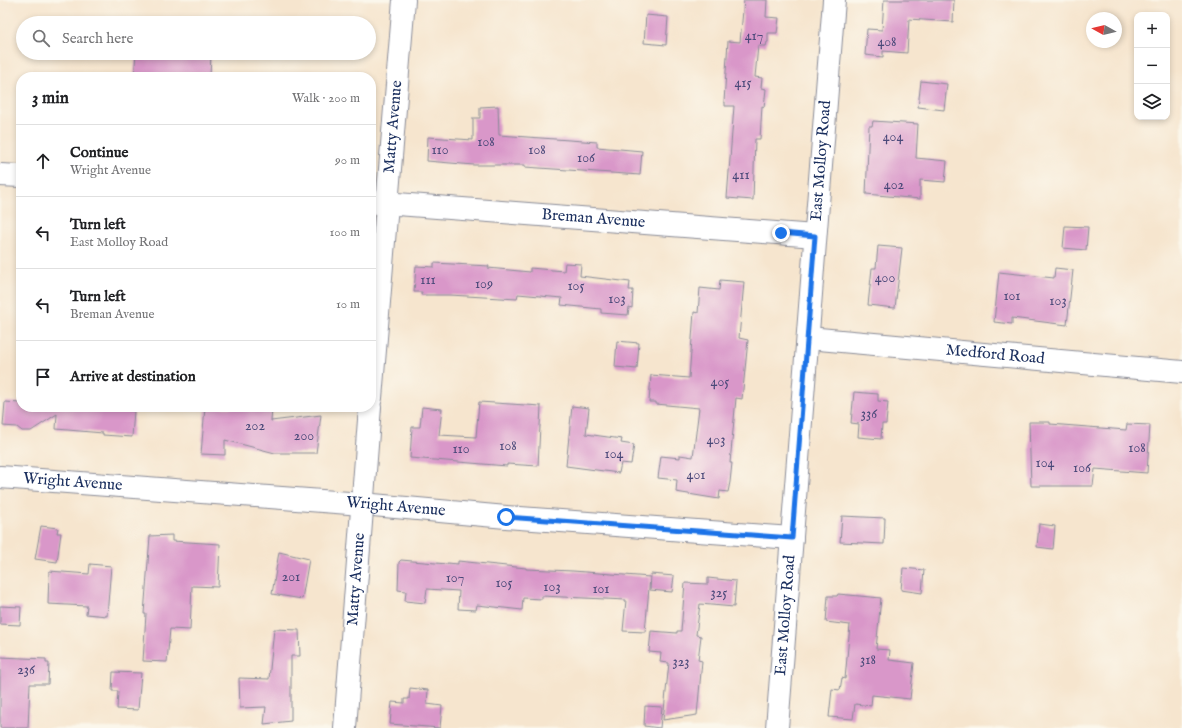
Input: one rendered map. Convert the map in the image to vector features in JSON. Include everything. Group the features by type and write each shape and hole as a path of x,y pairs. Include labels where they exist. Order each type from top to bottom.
{"street":[{"name":"Matty Avenue","path":"376,276 379,203 404,0"},
{"name":"East Molloy Road","path":"776,728 834,0"},
{"path":"0,175 16,176"},
{"name":"Breman Avenue","path":"379,203 815,236"},
{"name":"Medford Road","path":"808,338 1182,372"},
{"name":"Matty Avenue","path":"345,728 370,412"},
{"name":"Wright Avenue","path":"0,477 792,538"}],"building":[{"path":"744,0 767,0 766,17 779,18 777,33 768,33 768,42 766,46 758,46 755,77 762,78 761,88 766,89 764,107 762,106 760,139 755,139 753,200 727,198 734,106 725,106 724,102 728,41 740,42"},
{"path":"884,0 954,0 953,22 909,19 907,53 883,51 883,57 865,55 867,29 882,30"},
{"path":"646,15 668,17 666,45 644,43"},
{"path":"135,60 211,60 210,72 134,72"},
{"path":"921,81 947,84 944,110 918,107"},
{"path":"498,106 499,135 597,142 597,147 642,151 640,175 525,167 525,165 474,165 427,161 428,137 473,140 473,118 480,118 480,107"},
{"path":"873,121 918,124 916,158 947,161 945,182 920,180 920,199 866,194 869,126 872,126"},
{"path":"1065,226 1088,227 1086,250 1063,248"},
{"path":"878,246 902,248 895,308 868,305 872,268 876,268"},
{"path":"434,263 489,266 488,268 530,272 530,268 564,271 565,263 581,264 580,276 630,282 629,290 633,290 632,308 629,307 628,315 601,313 601,309 561,305 562,298 518,294 517,299 450,295 421,295 422,292 414,292 416,266 434,267"},
{"path":"1055,268 1073,270 1067,325 1012,318 1012,324 994,322 999,272 1054,278"},
{"path":"720,280 744,282 739,338 748,340 742,399 736,398 730,463 732,463 730,482 728,492 720,491 719,499 676,492 677,480 658,478 661,456 680,458 680,455 693,457 699,408 649,402 651,375 689,378 694,312 698,313 700,288 719,290"},
{"path":"617,341 639,343 637,369 615,367"},
{"path":"854,392 878,394 878,401 888,402 886,424 882,424 881,439 858,437 859,424 851,423"},
{"path":"5,402 16,403 16,412 134,412 132,437 56,429 57,414 31,431 22,431 17,427 3,426"},
{"path":"479,402 541,406 538,466 507,464 507,466 410,458 412,427 420,427 422,407 442,409 439,435 476,437"},
{"path":"572,406 589,408 586,434 622,439 621,443 634,445 631,464 621,463 619,473 566,466"},
{"path":"205,412 272,412 271,421 321,415 316,453 275,453 225,440 225,455 201,454"},
{"path":"1029,422 1050,422 1050,424 1126,430 1127,424 1150,425 1147,473 1095,469 1093,486 1031,486"},
{"path":"842,516 885,518 884,544 840,542"},
{"path":"1039,524 1055,526 1053,549 1037,547"},
{"path":"41,526 58,528 57,533 61,533 57,562 35,559"},
{"path":"172,535 172,541 220,544 218,587 192,586 190,630 170,629 167,662 143,661 146,614 144,614 150,536"},
{"path":"279,552 309,559 302,599 272,594"},
{"path":"401,560 447,564 458,564 458,561 526,569 650,577 645,632 623,631 626,600 542,596 542,599 523,598 522,610 477,605 476,610 458,609 459,591 427,589 425,603 405,601 406,591 398,590 399,562"},
{"path":"90,564 111,566 107,616 86,614 87,606 48,604 49,571 89,574"},
{"path":"903,568 924,570 922,593 901,590"},
{"path":"651,574 674,576 672,592 650,590"},
{"path":"708,578 736,581 734,607 700,604 696,635 701,636 698,660 702,661 697,715 663,720 669,663 660,662 661,653 649,652 651,631 677,633 677,631 681,631 685,583 708,584"},
{"path":"838,594 881,598 876,649 890,650 889,660 914,663 910,699 872,695 871,706 855,704 853,719 829,717 832,689 840,690 842,678 845,679 850,625 826,622 828,596 837,596"},
{"path":"0,606 21,607 20,625 0,624"},
{"path":"274,629 299,630 300,656 291,656 291,721 264,724 266,707 240,708 239,678 269,679"},
{"path":"0,657 46,659 46,663 49,663 48,684 30,684 28,728 0,728"},
{"path":"113,672 141,673 138,710 117,709 118,691 112,691"},
{"path":"410,688 428,690 427,704 442,706 440,728 390,724 392,702 404,703 404,699 409,699"},
{"path":"645,706 662,707 660,728 644,726"}],"route":[{"path":"506,517 792,538 815,236 781,233"}]}
